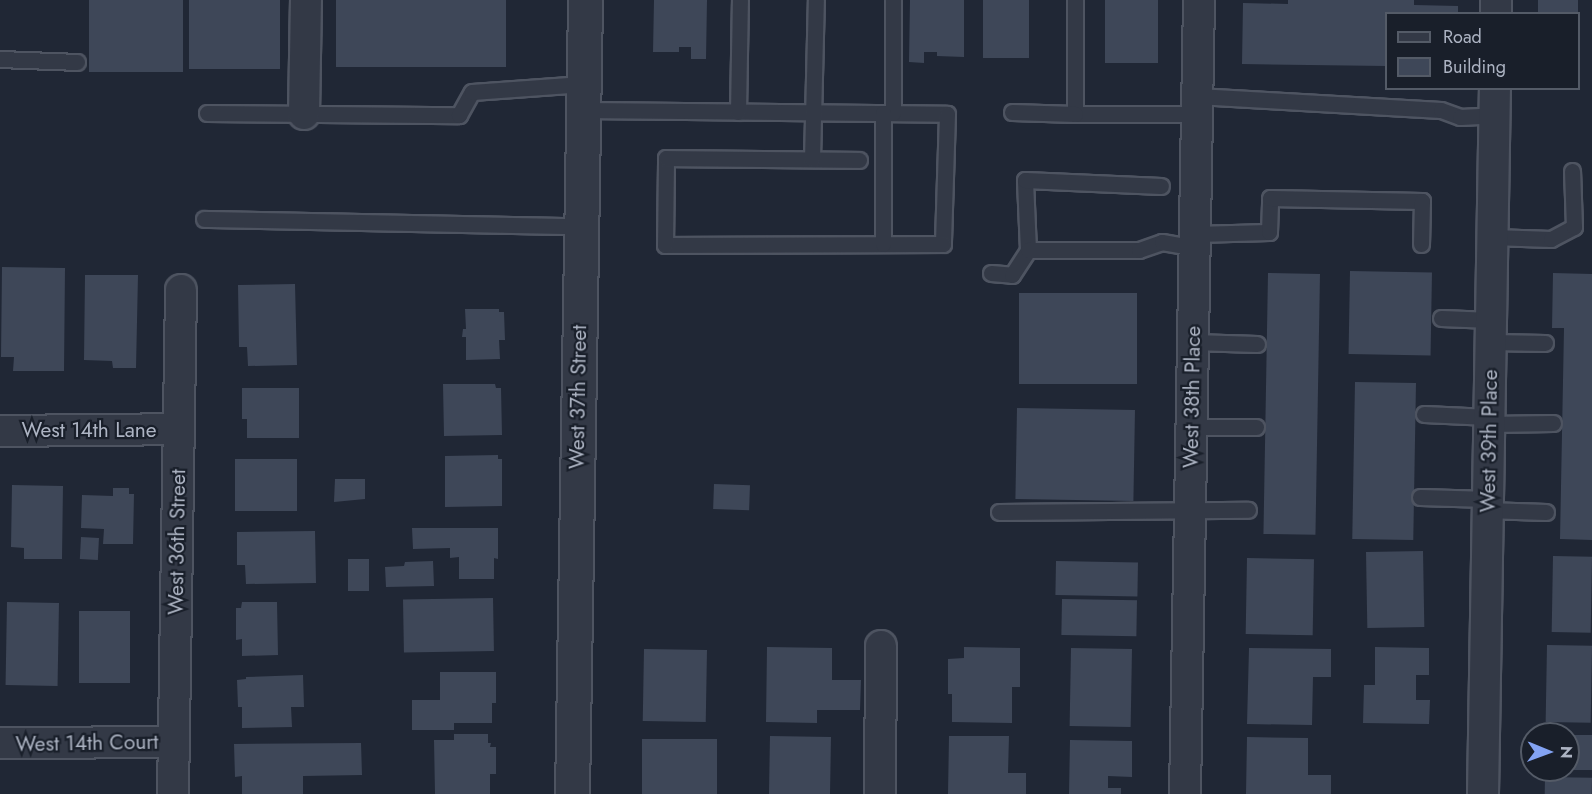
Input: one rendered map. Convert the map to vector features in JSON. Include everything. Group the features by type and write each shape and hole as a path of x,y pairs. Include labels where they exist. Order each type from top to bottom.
{"street":[{"path":"304,114 306,0"},
{"name":"West 37th Street","path":"573,794 585,0"},
{"name":"West 38th Place","path":"1185,794 1199,0"},
{"name":"West 39th Place","path":"1483,794 1494,102"},
{"name":"West 36th Street","path":"173,794 181,290"},
{"name":"West 14th Lane","path":"0,431 178,429"},
{"path":"880,794 881,646"},
{"name":"West 14th Court","path":"0,743 174,742"}],"lane":[{"path":"738,112 740,0"},
{"path":"812,159 816,0"},
{"path":"883,244 893,0"},
{"path":"1075,0 1075,114"},
{"path":"0,58 77,62"},
{"path":"207,113 459,116 472,92 583,97 738,112 946,114 943,244 665,245 666,158 859,160"},
{"path":"1012,112 1075,114 1197,105 1441,110 1460,117 1494,102"},
{"path":"1492,237 1551,239 1574,227 1572,171"},
{"path":"991,273 1012,275 1028,250 1024,180 1161,186"},
{"path":"1028,250 1139,250 1162,242 1195,241 1269,232 1270,198 1422,201 1421,244"},
{"path":"204,219 581,226"},
{"path":"1441,318 1545,343"},
{"path":"1193,342 1257,344"},
{"path":"1424,414 1489,421 1553,423"},
{"path":"1192,427 1256,427"},
{"path":"1420,498 1546,512"},
{"path":"999,512 1248,510"}],"building":[{"path":"89,0 183,0 183,72 89,72"},
{"path":"189,0 280,0 280,69 189,69"},
{"path":"336,0 506,0 506,67 336,67"},
{"path":"654,0 707,0 706,59 691,59 691,47 679,47 679,52 653,52"},
{"path":"910,0 964,0 964,57 937,56 937,52 924,52 924,63 909,62"},
{"path":"983,0 1029,0 1029,58 983,58"},
{"path":"1105,0 1158,0 1158,63 1105,63"},
{"path":"1288,0 1414,0 1414,5 1458,6 1458,12 1385,12 1385,66 1242,64 1243,3 1288,4"},
{"path":"1538,0 1578,0 1578,12 1538,12"},
{"path":"2,267 65,268 64,371 13,371 14,357 1,357"},
{"path":"1350,271 1432,272 1431,355 1349,354"},
{"path":"1268,273 1320,274 1315,535 1263,534"},
{"path":"1553,273 1592,274 1592,540 1560,539 1564,328 1552,328"},
{"path":"85,275 138,275 136,368 113,368 112,361 84,360"},
{"path":"295,284 297,365 248,366 247,347 239,347 238,285"},
{"path":"1019,293 1137,293 1137,384 1019,384"},
{"path":"465,309 499,309 499,312 504,312 505,340 499,340 500,359 466,360 466,337 462,337 463,329 466,329"},
{"path":"1355,382 1416,383 1413,540 1352,539"},
{"path":"443,384 495,384 496,388 501,388 502,435 444,436"},
{"path":"242,388 299,388 299,438 247,438 247,419 242,419"},
{"path":"1017,408 1135,410 1133,501 1015,499"},
{"path":"498,455 498,459 502,459 502,506 445,507 445,456"},
{"path":"235,459 297,459 297,511 235,511"},
{"path":"335,479 365,479 365,499 334,502"},
{"path":"714,484 750,485 749,510 713,509"},
{"path":"12,485 63,486 62,559 24,559 24,548 11,547"},
{"path":"113,488 129,488 129,494 134,494 133,544 103,544 104,529 81,528 82,495 113,496"},
{"path":"412,528 498,528 498,559 494,558 494,579 459,579 459,557 450,558 450,548 413,549"},
{"path":"315,531 316,583 246,584 245,565 237,565 237,532"},
{"path":"81,537 99,538 98,560 80,559"},
{"path":"1423,551 1424,627 1367,628 1366,552"},
{"path":"1553,556 1592,557 1591,633 1552,632"},
{"path":"1247,558 1314,559 1313,635 1246,634"},
{"path":"348,559 369,559 369,591 348,591"},
{"path":"433,561 434,586 386,587 385,567 404,566 405,562"},
{"path":"1056,561 1138,562 1137,596 1055,595"},
{"path":"493,598 494,651 404,653 403,600"},
{"path":"1062,599 1137,600 1136,636 1061,635"},
{"path":"7,602 59,603 58,686 6,685"},
{"path":"242,602 277,602 278,655 242,656 242,639 236,640 236,608 241,608"},
{"path":"79,611 130,611 130,683 79,683"},
{"path":"1547,645 1592,646 1591,723 1546,722"},
{"path":"767,647 832,648 832,680 861,680 860,710 817,710 817,723 766,722"},
{"path":"964,647 1020,648 1020,687 1012,687 1012,723 952,722 952,694 948,694 948,659 964,658"},
{"path":"1375,647 1429,648 1429,675 1416,675 1416,700 1430,700 1429,724 1363,723 1364,685 1375,685"},
{"path":"1071,648 1132,649 1131,727 1070,726"},
{"path":"1249,648 1331,649 1331,677 1313,677 1312,725 1247,724"},
{"path":"644,649 707,650 706,722 643,721"},
{"path":"440,672 496,672 496,703 492,703 492,723 454,723 454,730 412,730 412,700 440,700"},
{"path":"303,675 304,707 291,707 292,727 242,728 242,707 238,707 237,680 246,679 246,677"},
{"path":"454,734 488,734 490,747 496,747 496,774 490,774 490,794 435,794 434,740 454,740"},
{"path":"1580,735 1592,735 1592,770 1580,770"},
{"path":"770,736 831,737 830,794 769,794"},
{"path":"949,736 1009,736 1008,773 1026,773 1026,794 948,794"},
{"path":"1247,737 1308,738 1308,775 1331,775 1331,794 1246,794"},
{"path":"642,739 717,739 717,794 642,794"},
{"path":"1070,740 1132,741 1132,777 1108,776 1108,788 1121,788 1121,794 1069,794"},
{"path":"361,743 362,775 303,776 303,794 242,794 242,776 235,777 234,744"},
{"path":"1580,778 1592,778 1592,794 1545,794 1545,782 1580,782"}]}
